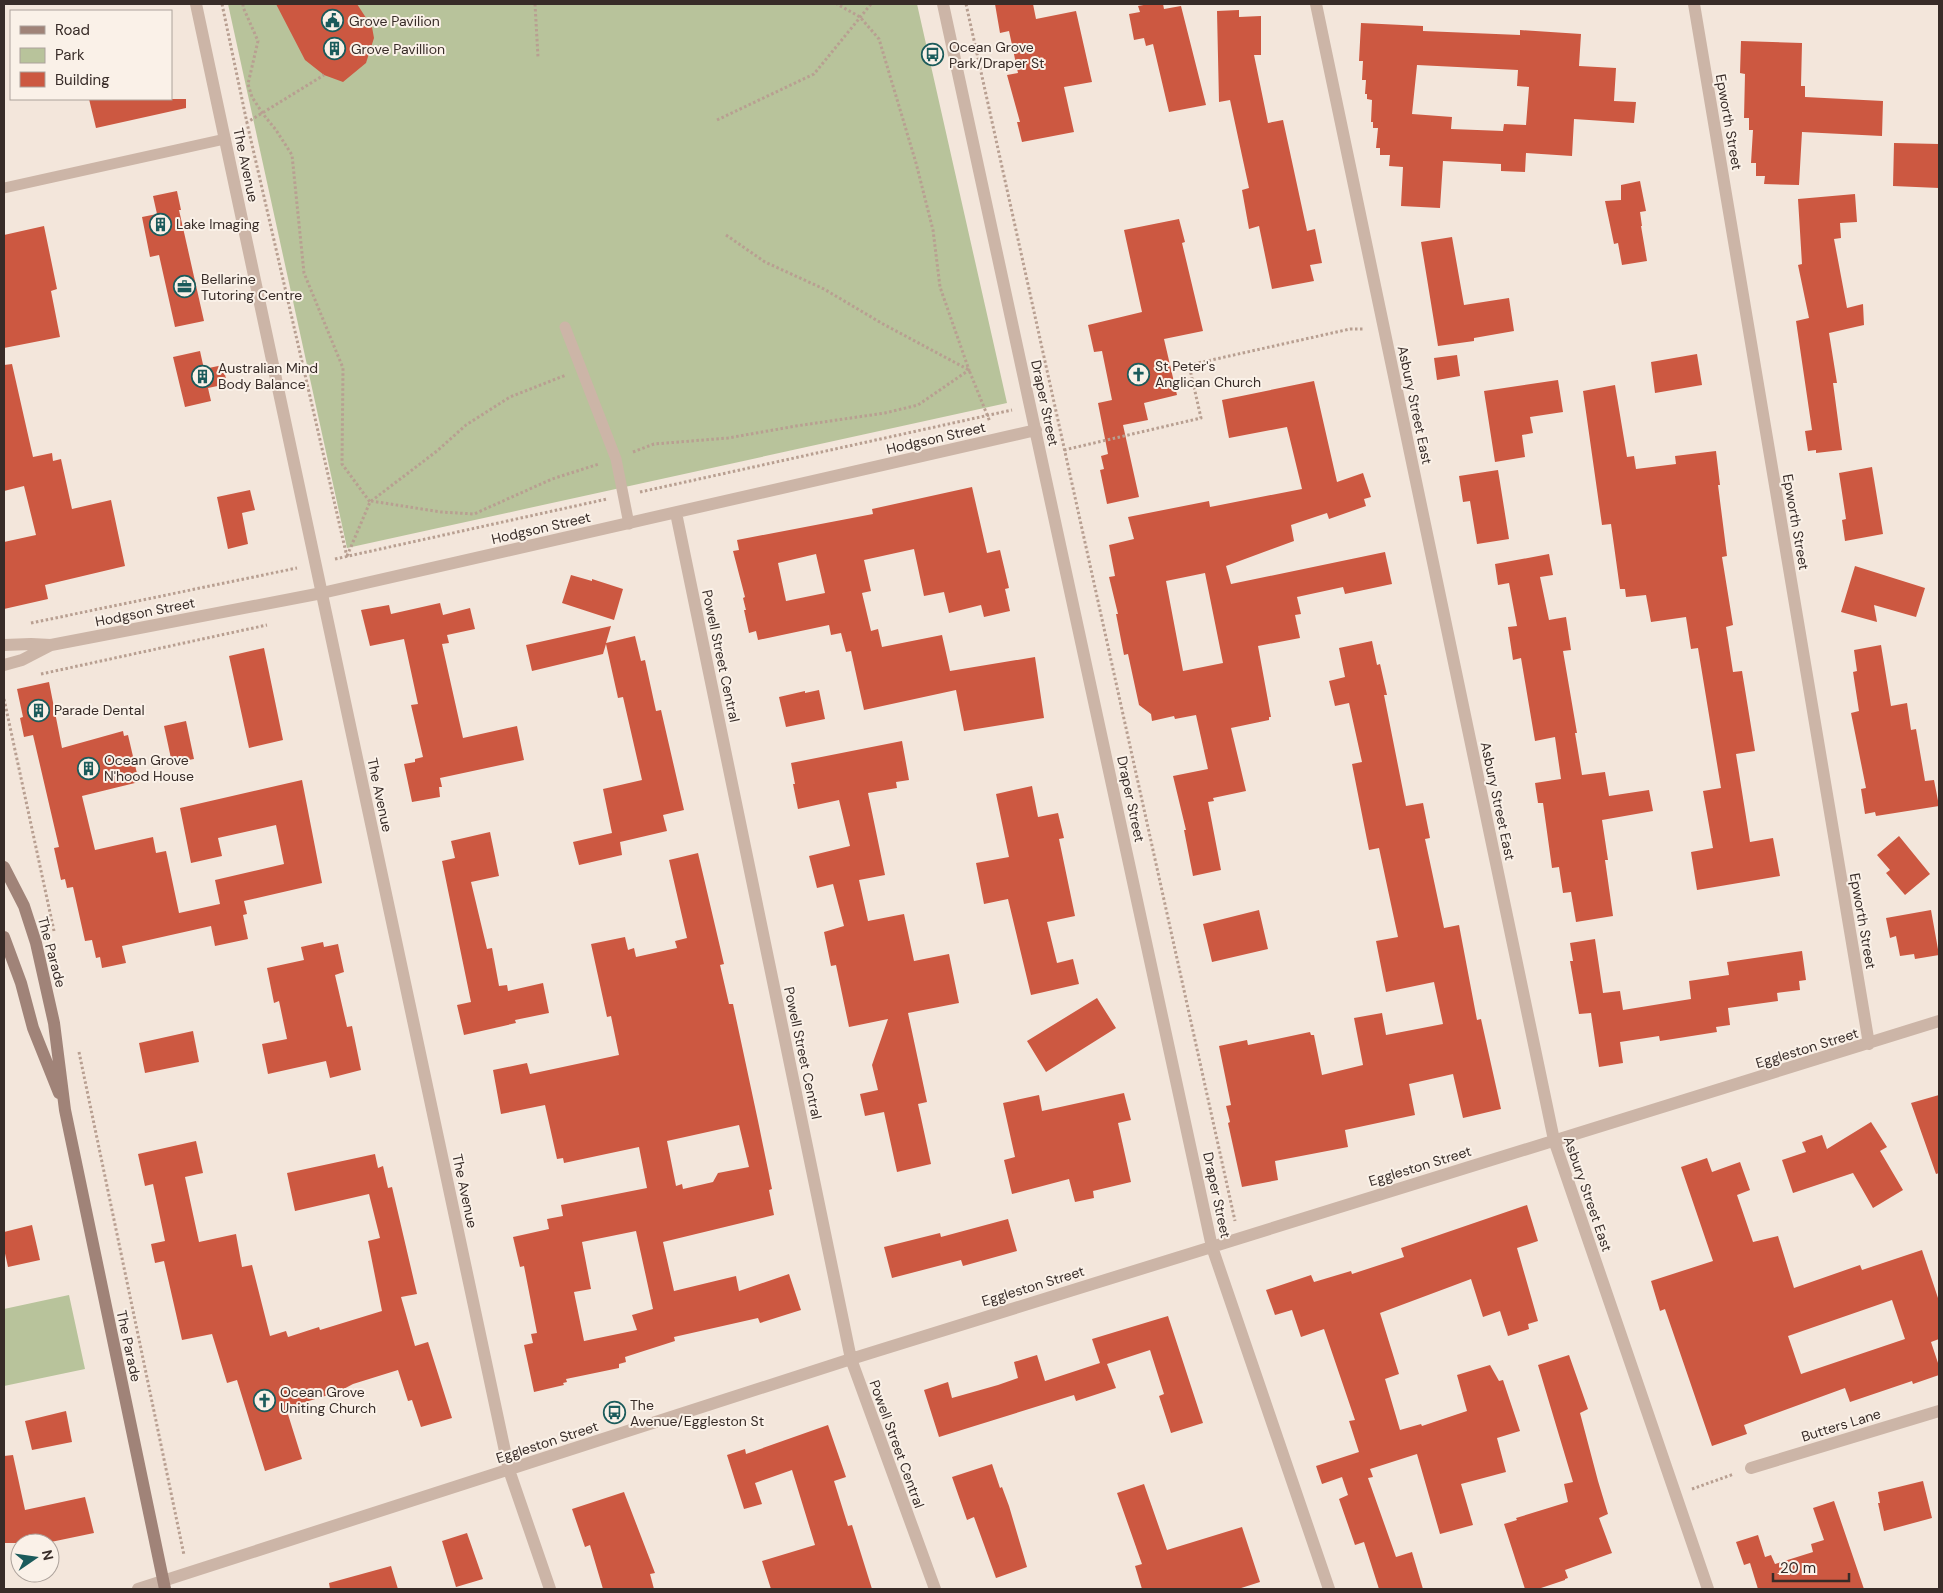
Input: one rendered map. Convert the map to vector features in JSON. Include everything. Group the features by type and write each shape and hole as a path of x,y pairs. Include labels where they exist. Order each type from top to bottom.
{"main road":[{"name":"The Parade","path":"4,867 24,906 36,943 54,1022 65,1110 164,1586"},
{"name":"The Parade","path":"4,937 21,983 33,1028 65,1110"}],"street":[{"name":"The Avenue","path":"196,4 510,1470 550,1589"},
{"name":"Draper Street","path":"943,4 1212,1246 1329,1589"},
{"name":"Asbury Street East","path":"1316,4 1554,1140 1708,1589"},
{"name":"Epworth Street","path":"1694,4 1869,1044"},
{"name":"Hodgson Street","path":"4,645 51,645 322,593 1036,430"},
{"name":"Powell Street Central","path":"676,513 851,1359 935,1589"},
{"name":"Hodgson Street","path":"4,665 22,660 51,645"},
{"name":"Eggleston Street","path":"138,1589 164,1586 188,1574 851,1359 1939,1022"},
{"name":"Butters Lane","path":"1751,1468 1939,1411"}],"lane":[{"path":"4,188 224,134"},
{"path":"565,326 616,459 629,524"}],"path":[{"path":"222,4 247,123 347,557"},
{"path":"243,4 258,41 248,84 249,89 263,114 292,155 304,272 343,368 342,464 370,502 440,512 474,514 552,480 654,444 728,438 893,411 918,405 969,370"},
{"path":"535,4 538,57"},
{"path":"837,4 860,17 879,39 916,163 932,230 940,287 969,370 997,439"},
{"path":"717,120 814,74 870,4"},
{"path":"966,4 1239,1238"},
{"path":"224,134 263,114 324,75"},
{"path":"726,235 765,262 824,289 883,324 969,370"},
{"path":"1064,450 1201,418 1189,365 1350,329 1384,330"},
{"path":"347,557 370,502 437,451 473,420 510,397 581,369"},
{"path":"23,625 315,564 1053,401"},
{"path":"33,676 267,625"},
{"path":"4,699 55,934"},
{"path":"79,1051 188,1574"},
{"path":"1676,1495 1751,1468"}],"green space":[{"path":"228,4 917,4 1007,403 347,548"},
{"path":"69,1295 85,1369 4,1386 4,1309"}],"building":[{"name":"Grove Pavillion","path":"276,4 357,4 372,27 374,38 366,63 343,82 324,75 305,60"},
{"path":"995,4 1033,4 1036,19 1076,11 1092,82 1064,87 1074,132 1022,142 1017,122 1020,122 1007,75 1018,73 1009,31 1000,33"},
{"path":"1163,4 1164,9 1181,6 1206,105 1169,112 1153,44 1146,46 1144,38 1134,40 1129,14 1140,12 1138,6"},
{"path":"1239,10 1239,17 1261,16 1261,55 1254,55 1268,123 1283,120 1307,231 1315,229 1322,263 1310,265 1314,281 1272,289 1259,226 1249,229 1242,190 1249,188 1230,100 1219,102 1217,11"},
{"path":"1361,23 1423,26 1423,31 1520,35 1520,30 1581,34 1579,66 1616,68 1614,101 1636,102 1634,123 1574,119 1572,156 1526,153 1525,172 1501,171 1501,164 1443,161 1440,208 1401,206 1403,167 1389,166 1390,155 1380,155 1380,148 1376,148 1378,128 1373,128 1373,122 1371,122 1372,100 1367,99 1367,94 1365,94 1366,80 1362,80 1363,61 1359,61","holes":["1417,65 1518,70 1517,86 1529,87 1526,125 1504,124 1503,131 1451,129 1452,117 1412,114"]},
{"path":"1741,41 1802,43 1801,86 1805,86 1805,97 1883,101 1882,136 1802,132 1799,185 1764,184 1765,176 1756,176 1756,163 1751,163 1753,130 1749,130 1749,118 1744,118 1745,74 1740,73"},
{"path":"186,99 186,108 96,128 89,100"},
{"path":"1894,143 1939,144 1939,188 1893,186"},
{"path":"1640,181 1646,211 1640,212 1647,261 1622,265 1618,243 1614,244 1605,201 1621,200 1621,185"},
{"path":"177,191 181,210 179,210 204,321 175,327 159,255 150,257 142,217 157,214 153,196"},
{"path":"1855,194 1857,222 1840,223 1841,238 1834,239 1847,308 1863,304 1864,325 1829,333 1837,383 1833,383 1842,450 1816,453 1816,450 1808,451 1805,431 1812,430 1796,321 1809,318 1798,265 1802,264 1798,199"},
{"path":"1179,219 1185,242 1182,243 1203,331 1164,339 1177,395 1144,403 1148,420 1123,425 1139,497 1107,504 1100,470 1104,469 1101,456 1108,454 1098,403 1112,400 1102,351 1094,352 1088,325 1142,312 1124,230"},
{"path":"44,226 57,289 51,291 60,337 4,348 4,235"},
{"path":"1452,237 1464,305 1509,298 1514,331 1474,338 1474,341 1438,346 1421,242"},
{"name":"Australian Mind Body Balance","path":"200,351 204,369 223,365 227,384 208,388 211,401 185,407 173,357"},
{"path":"1697,354 1702,385 1655,393 1651,362"},
{"path":"1457,355 1460,376 1437,380 1434,358"},
{"path":"12,364 33,457 52,453 53,461 61,459 72,509 111,500 125,566 45,585 48,599 4,609 4,542 36,535 24,486 4,491 4,365"},
{"path":"1558,380 1563,412 1530,417 1533,433 1522,435 1525,457 1495,462 1484,391"},
{"path":"1314,381 1337,482 1363,473 1371,497 1364,499 1366,506 1329,519 1327,513 1291,525 1294,541 1226,566 1231,584 1385,552 1392,584 1345,594 1343,587 1297,597 1301,614 1295,615 1300,638 1258,646 1271,717 1269,717 1269,720 1231,728 1246,791 1213,798 1214,801 1208,802 1221,870 1193,876 1184,830 1186,830 1173,776 1208,769 1196,715 1175,719 1174,716 1152,721 1151,714 1139,705 1128,654 1124,655 1116,614 1118,614 1109,577 1115,576 1109,545 1134,539 1128,517 1209,501 1210,507 1302,489 1287,427 1229,438 1222,400","holes":["1205,573 1223,663 1183,671 1166,581"]},
{"path":"1615,385 1627,457 1634,456 1636,469 1676,464 1675,456 1716,451 1720,485 1718,485 1727,556 1722,557 1733,625 1726,627 1733,672 1742,671 1755,751 1736,754 1750,842 1773,838 1780,876 1697,890 1691,852 1713,848 1703,791 1721,788 1698,648 1691,649 1686,617 1651,622 1646,595 1626,597 1625,589 1620,589 1611,524 1602,525 1583,391"},
{"path":"1872,467 1883,534 1845,541 1842,520 1846,519 1839,473"},
{"path":"1498,470 1509,539 1477,544 1470,501 1463,502 1459,476"},
{"path":"972,487 987,553 1000,550 1009,588 1005,589 1010,611 984,617 981,605 949,613 944,592 924,596 914,549 864,560 871,591 862,593 871,631 878,629 882,647 942,635 950,671 1035,657 1044,718 964,731 956,690 864,710 851,651 846,652 841,633 831,635 829,625 758,640 756,631 749,633 744,610 746,610 743,598 745,597 733,551 739,550 737,540 873,514 872,509","holes":["816,554 825,593 786,601 778,563"]},
{"path":"250,490 255,510 242,513 248,544 228,549 217,497"},
{"path":"1549,554 1553,575 1540,577 1549,620 1566,617 1571,650 1563,651 1582,775 1605,772 1609,796 1649,790 1653,811 1602,820 1608,860 1605,860 1613,916 1576,922 1571,892 1563,893 1559,867 1552,868 1543,803 1538,803 1535,783 1561,779 1555,737 1535,741 1521,658 1513,660 1508,627 1517,626 1509,583 1498,585 1495,564"},
{"path":"1855,566 1925,588 1916,617 1874,605 1877,622 1841,612"},
{"path":"571,575 592,581 592,579 623,589 614,620 562,603"},
{"path":"440,603 443,615 470,608 475,629 447,635 449,643 442,644 463,738 517,726 524,760 440,778 442,787 439,787 440,797 412,802 404,764 415,762 415,759 423,757 411,705 418,704 404,639 370,646 361,610 389,605 391,614"},
{"path":"611,626 606,643 635,636 641,661 645,660 656,711 661,710 684,810 663,815 667,831 620,842 622,855 579,865 573,842 612,833 603,789 642,780 623,697 618,698 606,644 603,654 532,671 526,645"},
{"path":"1372,641 1377,665 1380,664 1387,695 1384,695 1406,806 1423,803 1430,838 1425,839 1444,928 1459,925 1477,1020 1481,1019 1501,1109 1463,1118 1453,1074 1409,1084 1415,1115 1345,1130 1348,1147 1275,1161 1278,1180 1242,1187 1228,1123 1230,1122 1226,1106 1231,1105 1219,1046 1247,1040 1248,1045 1310,1032 1311,1035 1314,1035 1322,1075 1363,1065 1354,1018 1382,1013 1386,1035 1443,1024 1434,982 1386,992 1376,941 1398,937 1379,848 1369,850 1352,764 1362,762 1349,703 1335,706 1329,681 1345,677 1339,648"},
{"path":"1881,645 1891,706 1907,703 1911,730 1916,729 1925,781 1934,780 1939,806 1876,816 1875,812 1865,814 1861,789 1866,788 1851,713 1859,711 1853,672 1857,671 1854,650"},
{"path":"264,648 283,740 249,748 229,656"},
{"path":"49,682 62,748 123,731 124,736 128,735 139,782 82,796 95,850 153,837 156,853 166,851 179,913 220,904 215,880 284,864 276,825 218,838 222,856 191,863 180,808 302,780 322,883 244,901 247,914 243,915 248,939 215,946 211,926 122,946 126,963 102,968 100,957 96,958 92,940 85,941 73,887 67,888 65,879 61,880 54,848 59,847 33,735 24,737 20,718 23,717 17,689"},
{"path":"819,690 825,719 786,727 779,697"},
{"path":"186,721 194,759 172,763 164,726"},
{"path":"902,741 909,780 896,782 897,788 868,793 885,875 859,880 868,921 904,914 914,961 949,954 959,1003 908,1013 927,1102 918,1104 931,1164 897,1172 884,1112 865,1116 860,1094 878,1090 872,1065 888,1019 849,1027 836,965 831,966 824,932 844,926 833,884 817,888 809,856 850,846 839,800 798,809 791,763"},
{"path":"1032,786 1038,817 1058,813 1064,838 1059,839 1075,916 1047,922 1057,963 1073,959 1079,984 1031,995 1008,899 984,904 976,863 1009,857 996,794"},
{"path":"490,832 499,876 471,882 487,949 492,948 499,986 507,985 508,991 543,983 549,1013 515,1020 516,1023 464,1035 457,1005 471,1002 442,861 455,858 451,841"},
{"path":"1899,836 1930,874 1905,895 1886,873 1890,870 1877,855"},
{"path":"698,853 724,964 720,965 729,1004 733,1004 758,1121 772,1189 769,1190 774,1215 663,1242 674,1291 736,1276 739,1291 789,1274 801,1310 760,1323 758,1318 674,1337 675,1341 625,1357 626,1362 619,1364 619,1368 566,1379 567,1382 563,1383 564,1385 534,1392 524,1345 533,1343 531,1334 537,1333 524,1266 520,1267 513,1237 549,1229 547,1219 563,1216 561,1205 647,1188 639,1147 564,1163 563,1158 557,1159 545,1105 501,1114 493,1070 527,1063 530,1074 619,1055 611,1016 607,1017 591,944 625,937 628,950 634,948 636,957 677,948 675,941 687,938 669,860","holes":["739,1125 749,1167 718,1173 713,1182 683,1189 682,1184 676,1186 667,1141","636,1231 653,1309 632,1315 637,1330 584,1341 574,1292 591,1289 582,1242"]},
{"path":"1259,910 1268,949 1212,962 1203,924"},
{"path":"1931,910 1939,955 1915,959 1914,954 1900,956 1896,936 1890,938 1886,918"},
{"path":"1595,939 1603,993 1620,991 1623,1010 1691,999 1689,981 1729,975 1727,962 1802,951 1806,980 1799,981 1800,990 1777,993 1778,1001 1728,1008 1730,1025 1716,1027 1717,1032 1660,1041 1659,1036 1620,1042 1623,1063 1599,1067 1591,1013 1579,1014 1570,961 1573,961 1570,943"},
{"path":"323,942 324,947 338,944 344,972 335,975 347,1027 352,1026 361,1070 330,1078 326,1061 268,1074 262,1044 287,1039 279,1001 274,1003 267,968 304,960 301,947"},
{"path":"1097,998 1116,1028 1046,1072 1027,1041"},
{"path":"193,1031 199,1062 145,1073 139,1043"},
{"path":"1124,1093 1131,1120 1118,1123 1131,1182 1093,1191 1094,1198 1075,1202 1069,1179 1012,1194 1004,1160 1015,1157 1003,1103 1039,1095 1042,1111"},
{"path":"1939,1095 1939,1173 1936,1174 1911,1103"},
{"path":"1871,1122 1887,1147 1880,1151 1903,1190 1873,1208 1853,1173 1793,1193 1782,1160 1806,1152 1802,1142 1822,1135 1827,1149"},
{"path":"196,1141 203,1173 185,1177 199,1242 236,1234 242,1267 252,1265 270,1336 286,1331 288,1337 319,1327 320,1330 382,1311 368,1241 380,1238 369,1194 295,1211 287,1173 375,1154 378,1168 383,1166 388,1188 392,1187 417,1294 401,1297 415,1346 428,1342 452,1418 421,1427 412,1400 408,1401 398,1370 353,1384 338,1392 286,1408 302,1459 265,1471 237,1380 227,1383 212,1334 182,1340 164,1261 155,1263 151,1244 165,1241 153,1184 145,1186 138,1154"},
{"path":"1707,1158 1712,1172 1740,1162 1750,1190 1737,1195 1753,1242 1778,1236 1794,1288 1860,1265 1862,1270 1922,1250 1939,1301 1939,1339 1931,1342 1939,1366 1939,1375 1913,1384 1912,1381 1850,1402 1845,1388 1744,1425 1747,1434 1712,1446 1665,1309 1660,1311 1651,1281 1713,1261 1681,1167","holes":["1892,1300 1905,1339 1801,1374 1788,1336"]},
{"path":"1527,1205 1538,1241 1517,1248 1538,1321 1528,1324 1529,1329 1508,1336 1500,1311 1483,1317 1471,1279 1380,1313 1399,1374 1385,1379 1400,1430 1421,1424 1422,1426 1467,1411 1457,1375 1490,1365 1499,1381 1503,1380 1520,1431 1497,1438 1506,1472 1461,1484 1473,1525 1440,1534 1417,1454 1370,1469 1373,1477 1368,1478 1396,1557 1412,1552 1423,1589 1379,1589 1364,1542 1355,1545 1339,1499 1348,1495 1342,1477 1322,1484 1316,1466 1359,1452 1349,1421 1355,1420 1324,1329 1301,1337 1292,1310 1275,1315 1266,1290 1311,1275 1314,1282 1351,1271 1352,1274 1404,1257 1401,1248"},
{"path":"1008,1219 1017,1251 963,1266 961,1260 892,1278 884,1247 940,1233 941,1237"},
{"path":"32,1225 40,1260 8,1267 4,1249 4,1232"},
{"path":"1168,1316 1203,1423 1171,1433 1159,1396 1164,1394 1150,1350 1107,1364 1116,1388 1076,1401 1074,1395 939,1437 924,1390 948,1382 952,1398 998,1385 1018,1378 1014,1362 1037,1355 1045,1381 1100,1363 1092,1339"},
{"path":"1569,1355 1588,1409 1580,1413 1608,1514 1599,1518 1612,1553 1565,1570 1568,1578 1565,1580 1538,1589 1525,1589 1504,1524 1517,1520 1516,1518 1568,1502 1564,1484 1573,1482 1538,1365"},
{"path":"66,1411 72,1442 32,1450 25,1421"},
{"path":"828,1425 846,1477 834,1481 848,1526 852,1525 872,1589 771,1589 762,1561 815,1545 792,1470 755,1483 762,1504 744,1509 727,1455 745,1449 746,1454"},
{"path":"13,1455 25,1510 85,1497 94,1533 60,1540 60,1533 10,1533 10,1543 4,1543 4,1456"},
{"path":"992,1464 1000,1488 1002,1487 1009,1506 1027,1567 996,1578 974,1517 967,1520 952,1477"},
{"path":"1923,1481 1932,1518 1884,1531 1878,1503 1880,1503 1878,1492"},
{"path":"1144,1484 1167,1550 1242,1527 1260,1582 1238,1589 1142,1589 1135,1566 1142,1564 1117,1493"},
{"path":"624,1492 655,1573 650,1574 654,1589 603,1589 590,1545 585,1547 572,1509"},
{"path":"1834,1501 1864,1589 1758,1589 1750,1563 1744,1565 1736,1542 1758,1535 1765,1557 1771,1555 1775,1564 1813,1552 1811,1544 1824,1540 1813,1508"},
{"path":"467,1533 483,1579 456,1587 442,1541"},
{"path":"391,1566 398,1589 330,1589 329,1583"}],"place":[{"name":"Grove Pavilion","path":"333,21"},
{"name":"Grove Pavillion","path":"335,49"},
{"name":"Ocean Grove Park/Draper St","path":"933,55"},
{"name":"Lake Imaging","path":"160,224"},
{"name":"Bellarine Tutoring Centre","path":"185,287"},
{"name":"St Peter's Anglican Church","path":"1139,374"},
{"name":"Australian Mind Body Balance","path":"202,376"},
{"name":"Parade Dental","path":"38,710"},
{"name":"Ocean Grove N'hood House","path":"88,768"},
{"name":"Ocean Grove Uniting Church","path":"264,1400"},
{"name":"The Avenue/Eggleston St","path":"614,1413"}]}
